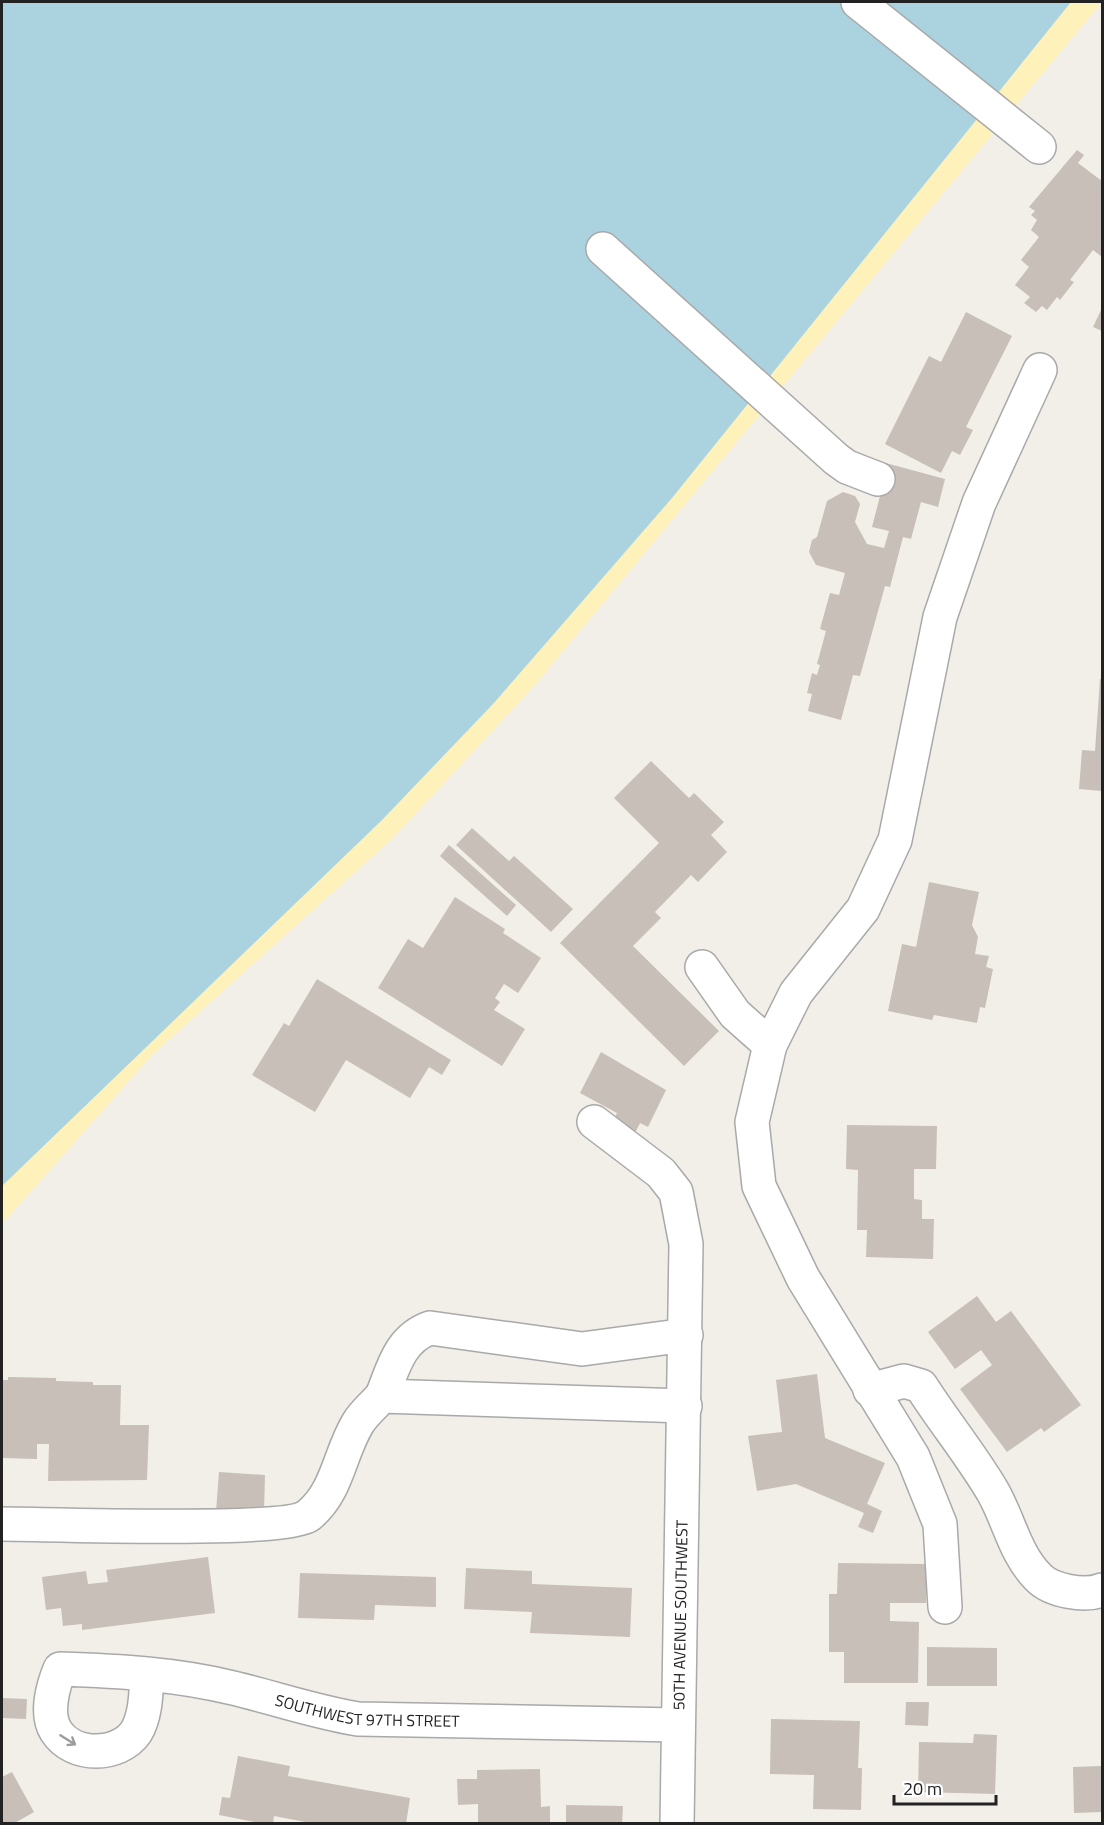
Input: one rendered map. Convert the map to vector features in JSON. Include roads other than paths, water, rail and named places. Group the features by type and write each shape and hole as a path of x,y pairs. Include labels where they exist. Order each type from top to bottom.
{"street":[{"path":"858,2 1039,147"},
{"path":"603,249 829,453 847,467 878,479"},
{"path":"945,1606 940,1524 912,1456 803,1278 759,1186 752,1122 770,1045 796,993 863,909 895,840 940,617 979,503 1040,370"},
{"path":"702,967 735,1014 770,1045"},
{"name":"50TH AVENUE SOUTHWEST","path":"594,1122 662,1173 676,1192 686,1244 677,1824"},
{"path":"2,1524 182,1526 289,1522 308,1516 332,1488 357,1424 382,1396 404,1345 417,1333 430,1328 582,1349 686,1335"},
{"path":"870,1390 904,1381 921,1386 993,1493 1024,1558 1039,1579 1060,1589 1079,1592 1102,1590"},
{"path":"382,1396 685,1406"},
{"name":"SOUTHWEST 97TH STREET","path":"147,1674 142,1716 136,1731 116,1748 103,1751 85,1750 56,1732 52,1719 52,1700 60,1669 147,1674 233,1688 321,1713 358,1719 678,1725"}],"water":[{"path":"2,2 1071,2 672,498 493,704 382,820 2,1186"}]}
